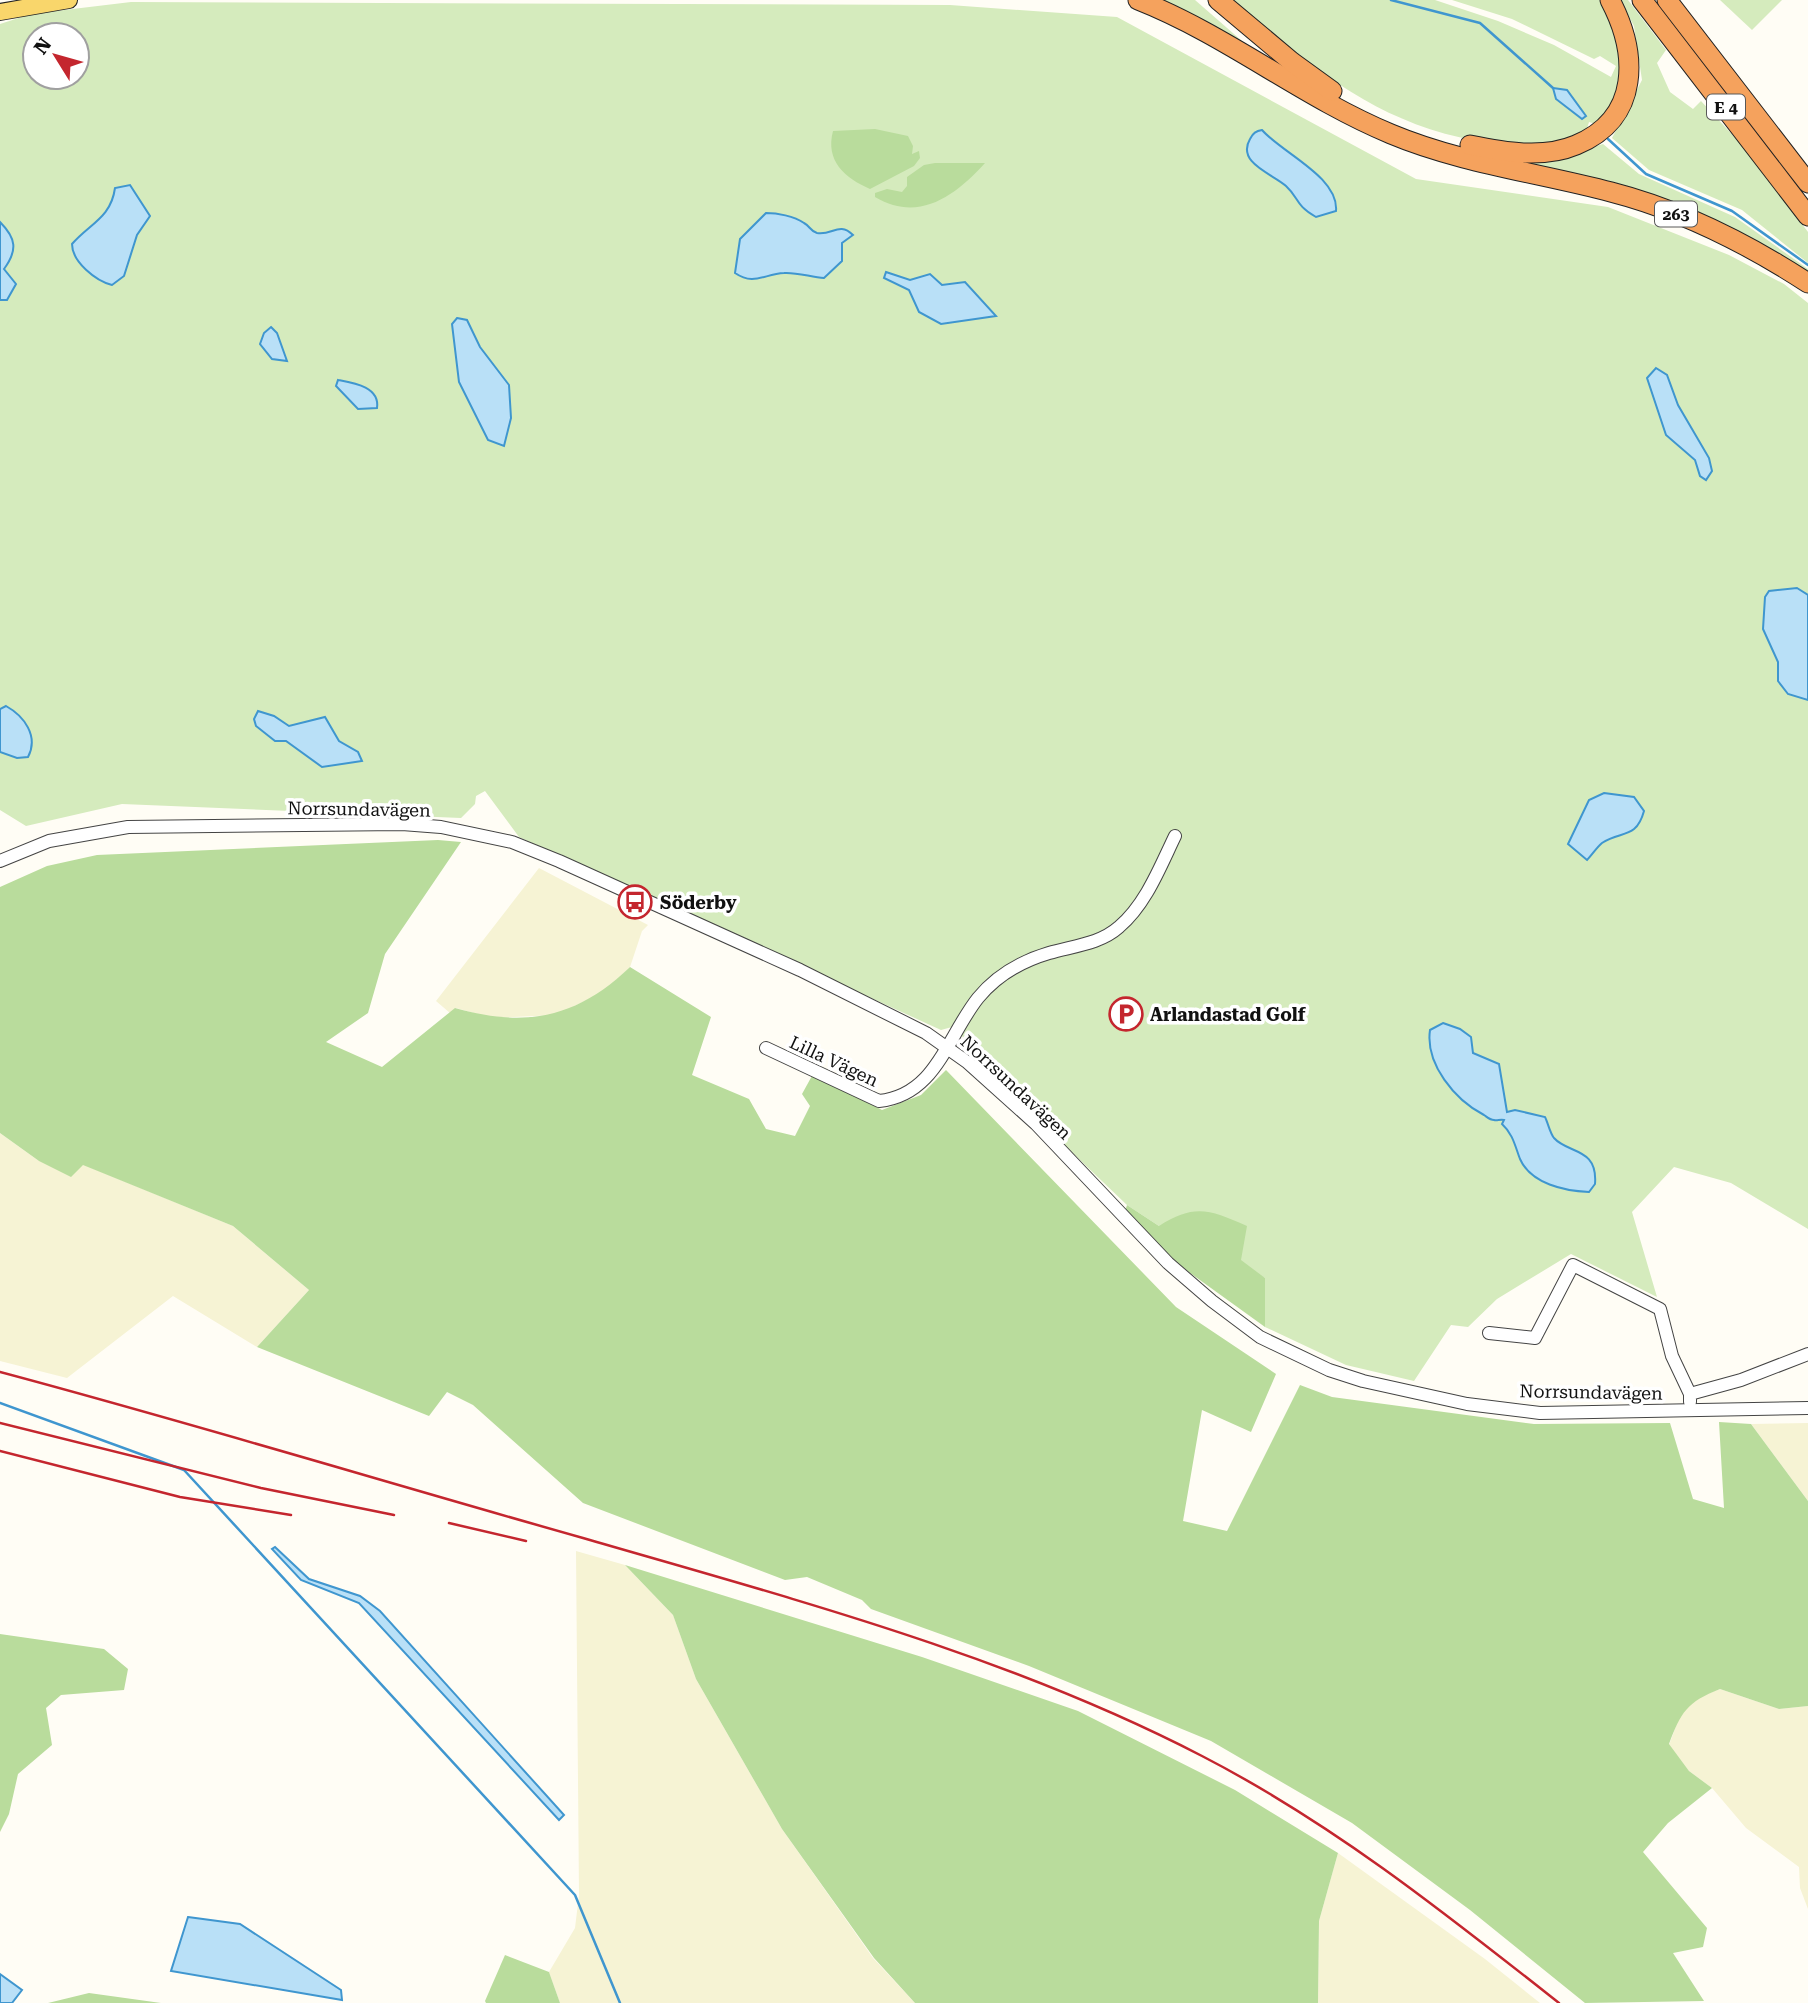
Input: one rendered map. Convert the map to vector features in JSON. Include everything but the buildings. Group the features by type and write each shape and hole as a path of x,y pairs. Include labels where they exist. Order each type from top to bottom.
{"highway":[{"name":"263","path":"1138,0 1211,34 1390,134 1426,147 1614,193 1682,216 1758,253 1808,283"},
{"path":"1203,0 1325,100"},
{"path":"1218,0 1318,82 1365,109 1404,126 1462,144 1532,153 1574,146 1604,127 1617,110 1629,85 1630,52 1621,20 1610,0"},
{"name":"E 4","path":"1642,0 1808,216"},
{"name":"E 4","path":"1667,0 1808,183"}],"main road":[{"path":"0,12 69,0"}],"street":[{"name":"Norrsundavägen","path":"0,861 49,841 88,831 128,827 402,824 441,827 512,842 800,970 926,1032 948,1047 1035,1124 1168,1263 1212,1301 1271,1343 1351,1378 1467,1404 1541,1413 1808,1408"},
{"name":"Lilla Vägen","path":"766,1048 879,1101 898,1100 921,1085 943,1059 978,998 1013,968 1048,953 1089,943 1117,929 1152,883 1175,836"},
{"path":"1489,1333 1535,1338 1573,1265 1660,1309 1672,1356 1690,1394 1690,1410"},
{"path":"1690,1394 1741,1380 1808,1354"}],"shaded area":[{"path":"539,868 648,925 642,931 630,967 605,991 557,1015 491,1018 456,1008 450,1013 436,1001"},
{"path":"0,1133 39,1161 82,1164 233,1226 309,1290 257,1347 173,1296 67,1378 0,1361"},
{"path":"1808,1423 1808,1501 1751,1424"},
{"path":"576,1551 625,1565 673,1615 696,1679 782,1829 873,1958 915,2003 560,2003 549,1972 575,1928 579,1895"},
{"path":"1720,1689 1779,1709 1808,1706 1808,1909 1800,1888 1799,1867 1746,1828 1712,1788 1689,1771 1669,1745 1679,1718 1694,1699"},
{"path":"1338,1853 1485,1959 1540,2003 1318,2003 1319,1921"}],"green space":[{"path":"1152,0 1195,0 1258,55"},
{"path":"1231,0 1435,0 1498,21 1554,45 1611,77 1616,66 1600,56 1594,59 1512,19 1452,0 1604,0 1627,53 1610,114 1596,124 1589,122 1586,132 1551,145 1524,147 1495,144 1439,132 1373,105 1316,68"},
{"path":"1620,0 1628,0 1666,50 1657,63 1670,92 1693,109 1701,101 1741,144 1808,232 1808,263 1742,210 1649,170 1612,138 1642,80 1634,26"},
{"path":"1720,0 1782,0 1752,30"},
{"name":"Arlandastad Golf","path":"131,2 950,5 1117,17 1416,179 1608,207 1729,255 1784,284 1808,303 1808,1229 1731,1183 1674,1167 1632,1212 1657,1297 1571,1254 1497,1299 1468,1327 1451,1325 1414,1381 1346,1365 1265,1327 1265,1278 1159,1226 1127,1205 961,1046 963,1037 952,1027 941,1030 519,837 485,791 476,796 475,804 461,818 122,804 26,826 0,810 0,24 31,14"},
{"path":"875,129 908,136 913,146 912,154 919,151 920,158 914,166 870,189 853,180 839,167 831,142 833,131"},
{"path":"1603,144 1639,174 1735,217 1808,269 1808,278 1748,242 1488,156 1538,163"},
{"path":"985,163 961,186 935,202 907,207 875,197 875,193 887,189 902,192 907,186 907,177 924,165"},
{"path":"438,840 461,842 385,954 368,1013 326,1042 382,1067 455,1008 505,1017 549,1014 590,998 630,967 711,1017 692,1075 749,1099 766,1129 795,1136 810,1106 802,1094 813,1074 882,1110 921,1095 946,1070 1176,1307 1276,1374 1251,1432 1202,1410 1183,1521 1227,1531 1300,1385 1332,1397 1534,1424 1670,1423 1693,1499 1724,1508 1719,1422 1751,1424 1808,1501 1808,1706 1779,1709 1720,1689 1687,1709 1669,1744 1689,1771 1712,1788 1668,1823 1643,1852 1707,1928 1703,1947 1673,1953 1704,2001 1585,2003 1470,1910 1352,1823 1211,1741 1029,1666 871,1609 862,1600 807,1577 785,1580 583,1503 473,1405 447,1392 429,1416 257,1347 309,1290 233,1226 83,1165 71,1177 39,1161 0,1133 0,887 47,866 97,855"},
{"path":"1127,1205 1159,1226 1183,1214 1203,1211 1247,1226 1241,1260 1265,1278 1265,1327 1168,1257 1125,1211"},
{"path":"625,1565 922,1657 1078,1711 1235,1790 1338,1853 1319,1921 1318,2003 915,2003 874,1958 782,1829 696,1679 673,1615"},
{"path":"0,1634 104,1649 128,1669 124,1690 61,1695 46,1708 52,1745 18,1774 9,1814 0,1832"},
{"path":"505,1955 549,1972 560,2003 486,2003"},
{"path":"89,1993 161,2003 48,2003"}],"water":[{"path":"1553,88 1567,90 1586,116 1582,119 1556,99"},
{"path":"1262,130 1319,176 1335,199 1336,211 1316,217 1304,209 1286,186 1252,161 1247,147 1252,135"},
{"path":"130,185 150,216 137,235 124,276 112,285 99,279 80,264 72,244 104,214 115,188"},
{"path":"766,213 795,218 817,233 839,229 848,231 853,235 842,243 842,261 824,278 789,273 748,279 735,273 740,239"},
{"path":"0,222 9,233 13,244 12,256 4,269 16,284 7,300 0,300"},
{"path":"886,272 910,280 930,274 942,285 965,282 996,316 941,324 919,312 909,290 884,278"},
{"path":"457,318 467,320 480,347 509,385 511,418 504,446 488,440 459,382 452,324"},
{"path":"271,327 277,333 287,361 272,359 260,344 264,333"},
{"path":"1656,368 1667,375 1678,405 1709,458 1712,471 1706,480 1700,476 1695,460 1666,435 1647,378"},
{"path":"338,380 365,387 374,395 377,408 358,409 336,386"},
{"path":"1797,588 1808,595 1808,700 1788,694 1778,681 1778,662 1763,629 1765,597 1769,591"},
{"path":"6,706 19,715 28,727 32,742 28,757 17,758 0,752 0,709"},
{"path":"258,711 274,716 289,726 325,717 339,741 358,752 362,761 322,767 286,741 275,741 256,726 254,719"},
{"path":"1604,793 1634,797 1644,811 1637,826 1602,843 1587,860 1568,844 1589,800"},
{"path":"1443,1023 1460,1029 1471,1037 1473,1053 1499,1064 1507,1112 1515,1110 1545,1117 1554,1138 1587,1157 1595,1172 1595,1184 1589,1192 1560,1188 1532,1175 1525,1168 1511,1136 1502,1124 1504,1120 1489,1118 1473,1108 1444,1080 1432,1056 1430,1043 1430,1030"},
{"path":"275,1547 309,1579 360,1596 380,1611 564,1815 559,1820 359,1603 301,1580 272,1549"},
{"path":"188,1917 240,1924 341,1990 342,2000 171,1971"},
{"path":"0,1974 22,1990 12,2003 0,2003"}],"waterway":[{"path":"1391,0 1480,23 1553,88"},
{"path":"1608,139 1646,174 1732,211 1808,265"},
{"path":"0,1403 184,1470 575,1895 620,2003"}],"railway":[{"path":"0,1372 820,1607 976,1659 1053,1688 1202,1756 1297,1810 1430,1903 1559,2003"},
{"path":"0,1423 261,1488 394,1515"},
{"path":"0,1451 180,1497 291,1515"},
{"path":"449,1523 526,1541"}],"place":[{"name":"Söderby","path":"635,902"},
{"name":"Arlandastad Golf","path":"1126,1014"}]}
